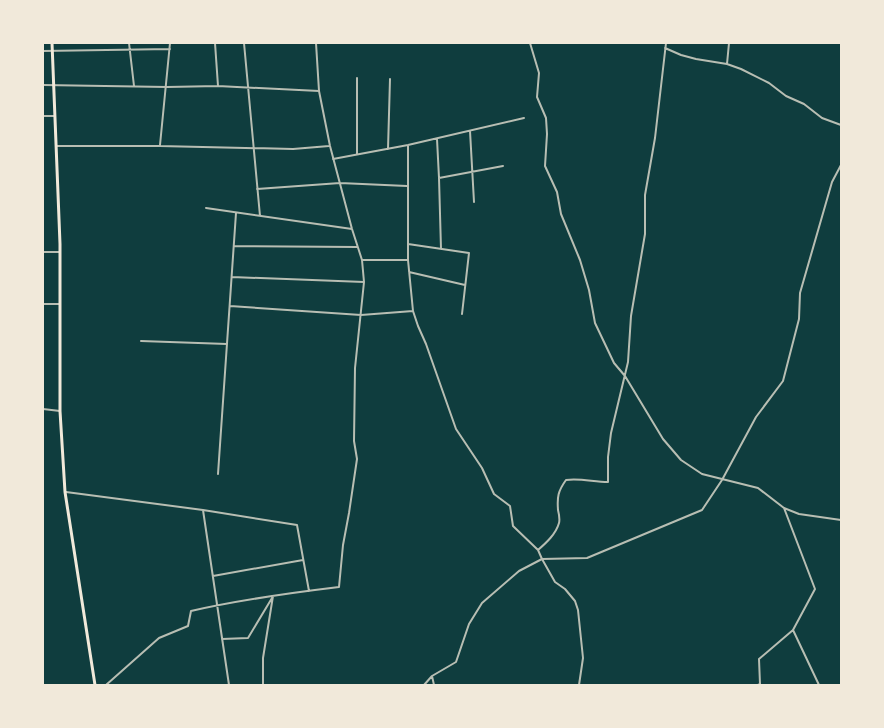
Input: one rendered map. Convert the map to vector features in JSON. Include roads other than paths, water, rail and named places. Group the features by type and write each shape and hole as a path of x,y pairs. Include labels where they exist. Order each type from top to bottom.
{"main road":[{"path":"52,43 60,252 60,410 65,492 95,685"}],"street":[{"path":"129,43 134,86"},
{"path":"160,146 167,87 170,43"},
{"path":"215,43 218,86"},
{"path":"244,43 260,216"},
{"path":"106,685 159,638 188,626 190,612 217,605 339,587 343,545 356,459 354,441 355,368 364,282 362,260 352,230 330,146 319,91 316,43"},
{"path":"530,43 539,73 537,97 546,118 547,134 545,166 557,192 561,214 580,260 589,290 596,323 614,363 625,376 663,439 681,460 702,474 758,488 784,508 799,514 841,520"},
{"path":"538,550 550,540 557,528 559,521 558,501 560,489 566,480 577,479 608,482 608,457 611,433 628,362 631,316 645,234 645,195 655,138 666,43"},
{"path":"727,64 729,43"},
{"path":"665,48 696,60 727,64 741,68 769,83 786,96 804,104 822,118 841,125"},
{"path":"43,51 170,49"},
{"path":"357,78 357,154"},
{"path":"388,149 390,79"},
{"path":"43,85 167,87 218,86 319,91"},
{"path":"43,116 55,116"},
{"path":"333,159 437,139 524,118"},
{"path":"470,130 474,202"},
{"path":"437,139 441,249"},
{"path":"408,145 408,260 413,311 456,429 482,468 494,494 510,506 513,526 538,550 555,582 565,589 575,601 578,610 583,658 579,685"},
{"path":"57,146 160,146 293,149 330,146"},
{"path":"439,178 503,166"},
{"path":"424,685 432,676 456,662 469,624 482,602 519,571 542,558 587,558 702,510 722,480 756,417 782,381 799,319 800,293 832,182 841,166"},
{"path":"257,189 340,183 408,186"},
{"path":"206,208 352,230"},
{"path":"218,474 236,213"},
{"path":"408,244 469,253 462,314"},
{"path":"234,246 357,247"},
{"path":"43,252 60,252"},
{"path":"362,260 408,260"},
{"path":"409,272 465,285"},
{"path":"232,277 364,282"},
{"path":"43,304 60,304"},
{"path":"230,306 361,315 413,311"},
{"path":"141,342 227,344"},
{"path":"43,409 60,410"},
{"path":"65,492 203,510 297,525 309,591"},
{"path":"758,685 760,684 759,659 793,630 815,589 784,508"},
{"path":"203,510 229,685"},
{"path":"213,576 303,560"},
{"path":"222,639 248,638 273,596"},
{"path":"263,685 263,658 273,596"},
{"path":"793,630 819,685"},
{"path":"432,676 434,685"}]}
